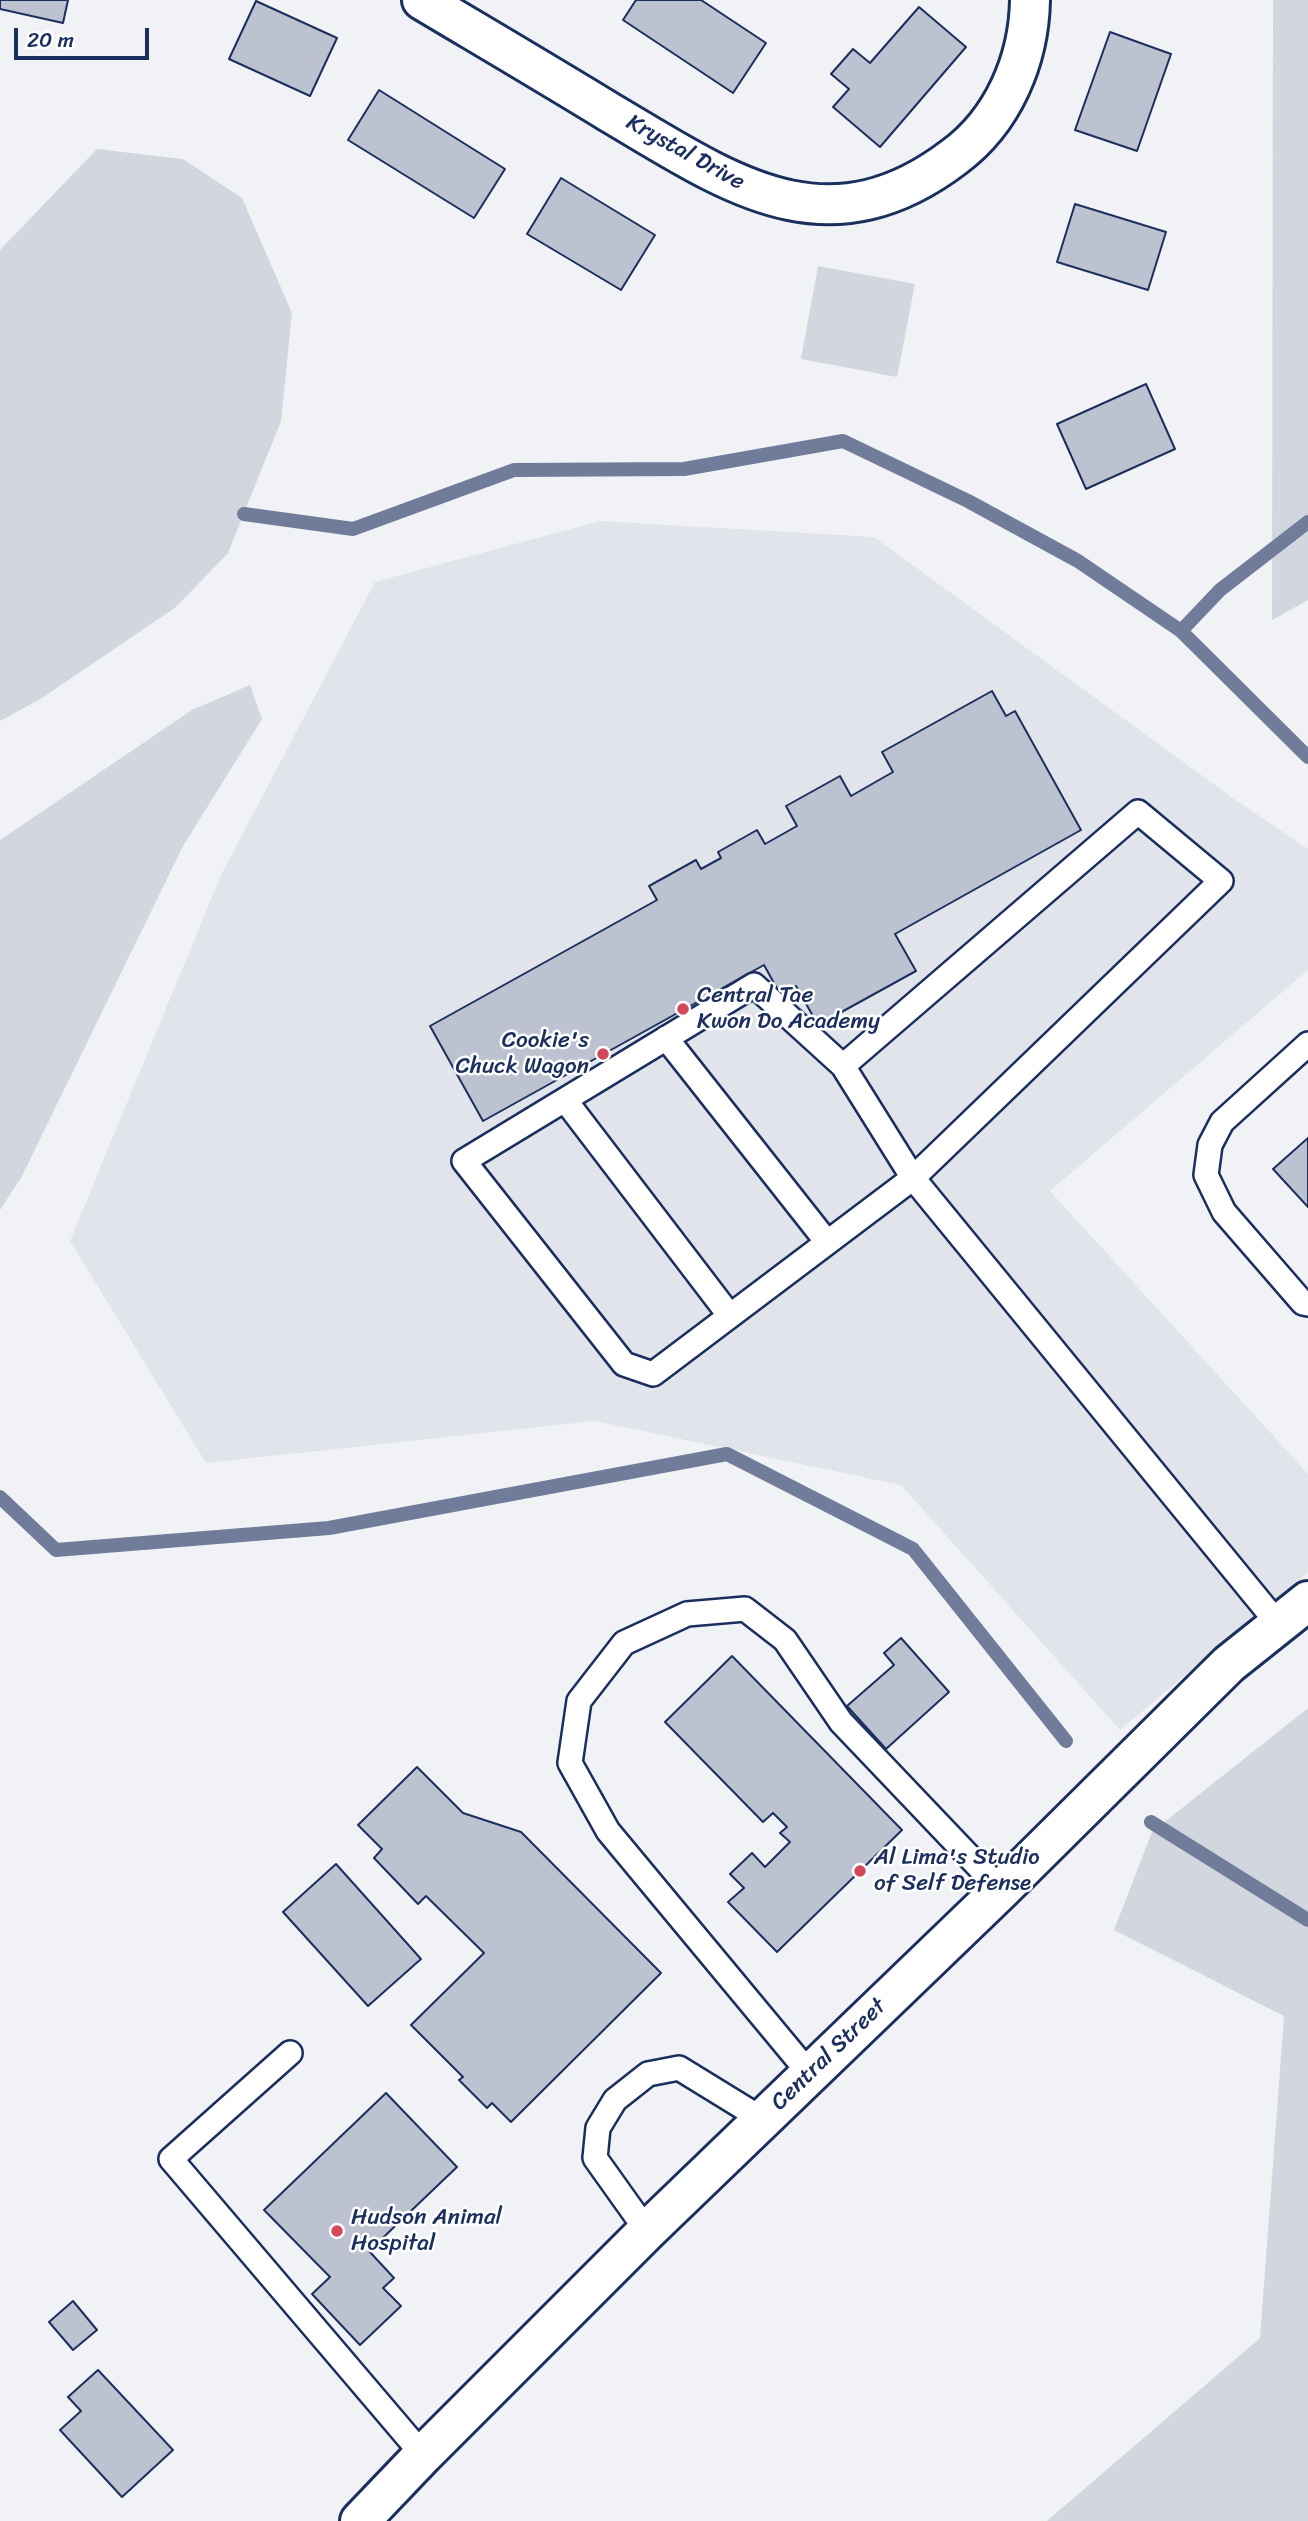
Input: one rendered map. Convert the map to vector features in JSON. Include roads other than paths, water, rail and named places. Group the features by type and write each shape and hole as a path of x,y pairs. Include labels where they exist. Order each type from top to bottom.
{"main road":[{"name":"Krystal Drive","path":"422,0 704,168 762,195 792,202 822,204 882,196 911,185 961,152 1000,106 1014,79 1024,50 1030,20 1030,0"},
{"name":"Central Street","path":"360,2521 647,2231 1001,1890 1229,1664 1294,1613"}],"lane":[{"path":"843,1066 1138,812 1221,881 913,1178 653,1374 624,1364 464,1161 754,985 843,1066 913,1178 1294,1613"},
{"path":"666,1038 827,1242"},
{"path":"1308,1044 1222,1122 1210,1145 1206,1175 1224,1212 1303,1303 1308,1304"},
{"path":"565,1100 730,1316"},
{"path":"809,2073 608,1831 570,1763 579,1701 624,1643 687,1614 745,1609 785,1640 841,1722 1001,1890"},
{"path":"290,2053 171,2159 423,2455"},
{"path":"647,2231 595,2158 597,2128 614,2101 648,2074 679,2068 762,2119"}],"waterway":[{"path":"244,514 353,529 514,470 684,469 843,441 968,501 1078,561 1181,631 1308,757"},
{"path":"1181,631 1220,590 1308,522"},
{"path":"0,1497 56,1550 329,1528 727,1454 913,1549 1066,1741"},
{"path":"1151,1822 1308,1920"}],"place":[{"name":"Central Tae Kwon Do Academy","path":"683,1009"},
{"name":"Cookie's Chuck Wagon","path":"603,1054"},
{"name":"Al Lima's Studio of Self Defense","path":"860,1871"},
{"name":"Hudson Animal Hospital","path":"337,2231"}]}
